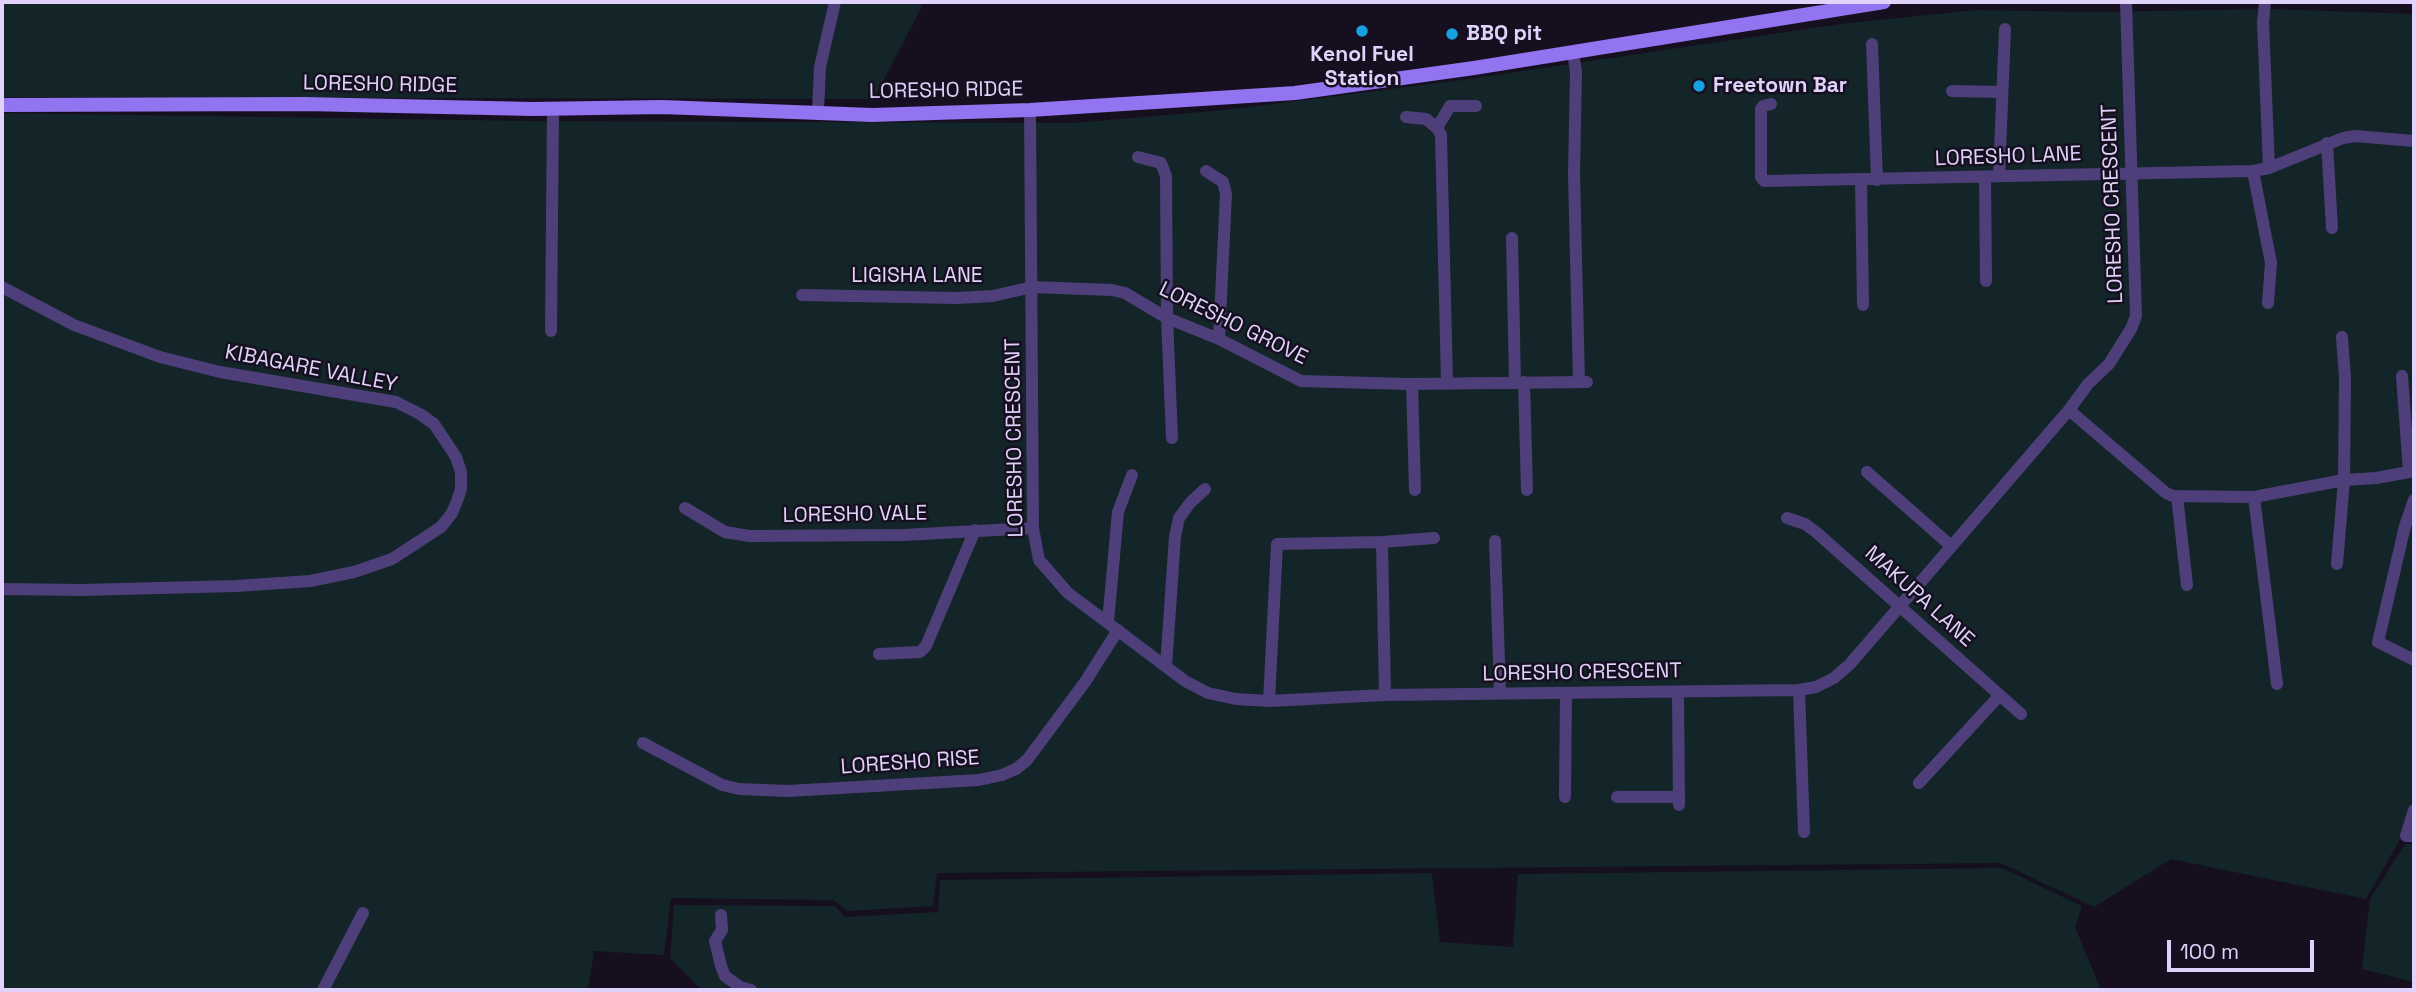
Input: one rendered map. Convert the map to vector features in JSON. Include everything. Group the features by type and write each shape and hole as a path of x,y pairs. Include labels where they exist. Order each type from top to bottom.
{"main road":[{"name":"LORESHO RIDGE","path":"2,105 662,107 872,115 1030,110 1295,93 1884,2"}],"street":[{"path":"818,111 820,67 835,2"},
{"name":"LORESHO CRESCENT","path":"1030,110 1033,527 1039,561 1068,593 1185,681 1208,693 1236,699 1269,701 1385,695 1799,690 1816,687 1840,674 2069,410 2088,384 2109,364 2120,349 2136,316 2126,2"},
{"path":"2265,2 2263,23 2269,168"},
{"path":"1986,281 2005,29"},
{"path":"1872,44 1877,180"},
{"name":"LORESHO GROVE","path":"1032,287 1125,293 1167,318 1219,339 1301,381 1412,384 1583,382 1574,174 1576,72 1573,52"},
{"path":"1952,91 2002,92"},
{"name":"LORESHO LANE","path":"1771,104 1761,109 1761,177 1764,181 2253,171 2269,168 2327,143 2354,136 2414,141"},
{"path":"1437,128 1450,106 1476,106"},
{"path":"551,331 553,108"},
{"path":"1406,117 1426,119 1437,128 1440,135 1447,382"},
{"path":"2327,143 2332,228"},
{"path":"1138,157 1161,163 1166,176 1167,318 1172,438"},
{"path":"1206,171 1223,182 1226,194 1219,339"},
{"path":"2253,171 2271,262 2268,303"},
{"path":"1861,180 1863,305"},
{"path":"1513,238 1527,490"},
{"name":"KIBAGARE VALLEY","path":"2,287 74,325 160,357 220,372 396,402 434,424 456,457 461,472 461,489 453,513 441,527 392,559 354,572 310,581 236,586 2,589"},
{"name":"LIGISHA LANE","path":"802,295 957,298 993,296 1032,287"},
{"path":"2337,564 2344,480 2343,337"},
{"path":"2069,410 2159,489 2177,496 2254,497 2344,480 2409,472 2402,376"},
{"path":"1412,384 1415,490"},
{"path":"1867,472 1950,545"},
{"path":"1113,626 1118,512 1132,475"},
{"path":"1166,666 1175,537 1179,518 1189,503 1205,489"},
{"path":"2177,496 2187,585"},
{"path":"2254,497 2277,684"},
{"path":"2413,504 2378,642 2414,660"},
{"name":"LORESHO VALE","path":"685,508 734,535 903,535 1033,527"},
{"name":"MAKUPA LANE","path":"1787,518 1805,524 1816,532 2021,714"},
{"path":"879,654 920,652 926,646 975,530"},
{"path":"1269,701 1277,544 1434,538"},
{"path":"1495,541 1500,693"},
{"path":"1382,542 1385,695"},
{"name":"LORESHO RISE","path":"643,743 722,785 739,789 788,790 979,780 1002,775 1027,760 1085,682 1113,626"},
{"path":"1799,690 1804,832"},
{"path":"1617,797 1679,801 1678,692"},
{"path":"1565,797 1566,694"},
{"path":"1919,783 2000,695"},
{"path":"2414,810 2406,836 2414,835"},
{"path":"323,990 363,913"},
{"path":"721,915 722,930 715,941 725,976 740,987 751,990"}],"shaded area":[{"path":"2,2 924,2 874,99 2,97"},
{"path":"2270,9 2414,14 2414,815 2366,899 2171,859 2094,907 2001,863 937,873 933,906 848,911 833,900 671,898 664,955 594,951 588,990 2,990 2,113 531,121 1073,123 1225,110 1462,80 1840,24 1976,10 2090,12"},
{"path":"2405,844 2414,844 2414,982 2362,969 2370,899"},
{"path":"2002,868 2082,906 2075,927 2101,990 702,990 670,958 674,905 835,906 845,917 938,912 940,880 1432,873 1440,942 1513,947 1518,874"}],"place":[{"name":"Kenol Fuel Station","path":"1362,31"},
{"name":"BBQ pit","path":"1452,34"},
{"name":"Freetown Bar","path":"1699,86"}]}
